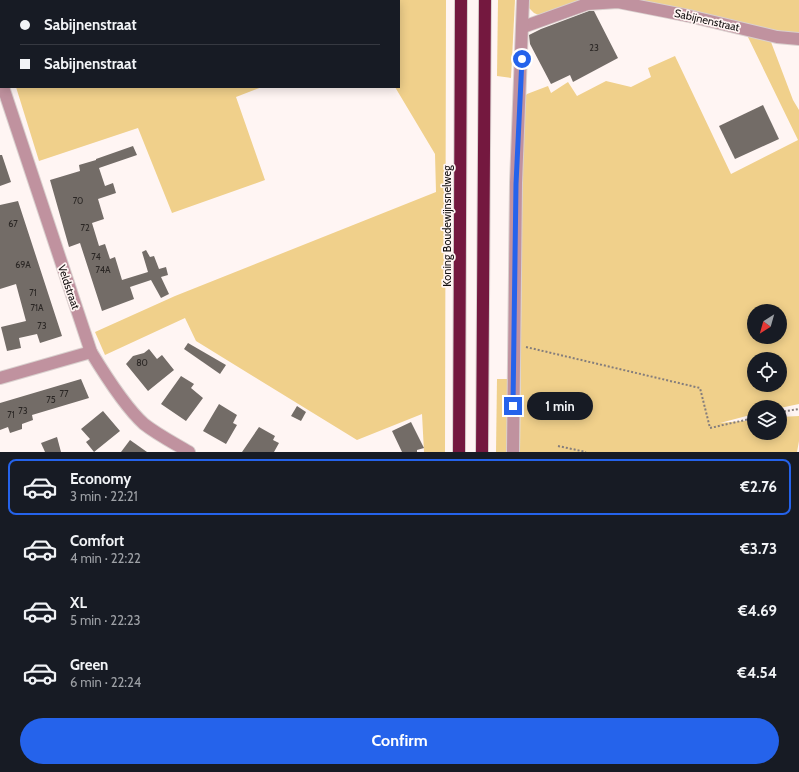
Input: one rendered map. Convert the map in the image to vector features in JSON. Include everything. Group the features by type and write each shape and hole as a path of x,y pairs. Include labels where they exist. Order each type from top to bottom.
{"highway":[{"name":"Koning Boudewijnsnelweg","path":"459,452 461,0"},
{"path":"482,452 485,0"}],"street":[{"path":"513,452 516,184 523,0"},
{"name":"Sabijnenstraat","path":"523,27 586,4 618,2 689,16 777,37 799,39"},
{"name":"Veldstraat","path":"3,88 91,352 101,369 134,413 154,432 188,452"},
{"path":"0,378 91,352"}],"path":[{"path":"514,344 700,388 710,428 747,420"},
{"path":"787,411 799,409"},
{"path":"558,446 586,452"}],"shaded area":[{"path":"400,0 446,0 445,452 424,452 422,414 357,440 196,341 185,318 105,355 95,332 175,296 436,192 435,154 396,88 400,88"},
{"path":"498,0 515,0 511,78 497,76"},
{"path":"529,0 584,0 541,16 534,13 529,8"},
{"path":"635,0 799,0 799,35 781,35"},
{"path":"746,33 771,42 793,100 799,110 799,404 787,407 787,400 747,400 747,416 720,423 747,421 747,440 787,440 787,417 799,416 799,441 797,452 520,452 523,98 527,94 548,86 551,93 568,82 577,96 606,81 631,87 651,77 648,68 675,56 731,174 798,140"},
{"path":"16,88 259,88 236,97 265,180 172,213 138,128 39,161"},
{"path":"497,379 508,379 507,452 496,452"}],"building":[{"path":"589,11 594,11 618,58 573,82 570,75 551,84 530,44 529,35"},
{"path":"763,105 779,139 735,159 719,126"},
{"path":"133,146 137,155 99,168 105,186 113,183 116,193 98,199 104,219 92,223 99,246 105,244 110,259 115,257 122,280 148,272 142,252 146,250 150,257 154,256 159,269 166,267 168,275 161,277 169,294 161,298 151,280 130,287 134,299 102,311 80,243 69,247 50,180 80,171 79,165"},
{"path":"0,155 2,155 11,182 0,186"},
{"path":"18,201 62,336 40,343 37,334 19,338 21,348 7,351 1,327 26,321 16,284 0,289 0,205"},
{"path":"188,343 226,365 220,374 184,349"},
{"path":"149,349 157,359 162,355 174,370 148,391 126,364 133,356 144,353"},
{"path":"181,376 194,384 191,388 203,398 186,421 161,404"},
{"path":"81,379 89,398 32,415 33,420 22,424 22,429 10,433 8,427 0,430 0,403"},
{"path":"219,404 237,415 233,423 237,425 226,444 203,431"},
{"path":"297,406 306,412 301,421 291,416"},
{"path":"103,411 120,431 94,452 86,442 90,439 81,429"},
{"path":"411,422 424,448 417,450 417,452 402,452 392,431"},
{"path":"259,427 275,436 273,440 279,443 274,452 242,452"},
{"path":"57,437 61,452 45,452 41,443"},
{"path":"130,440 147,452 121,452"}],"route":[{"path":"513,406 516,184 522,59"}]}
